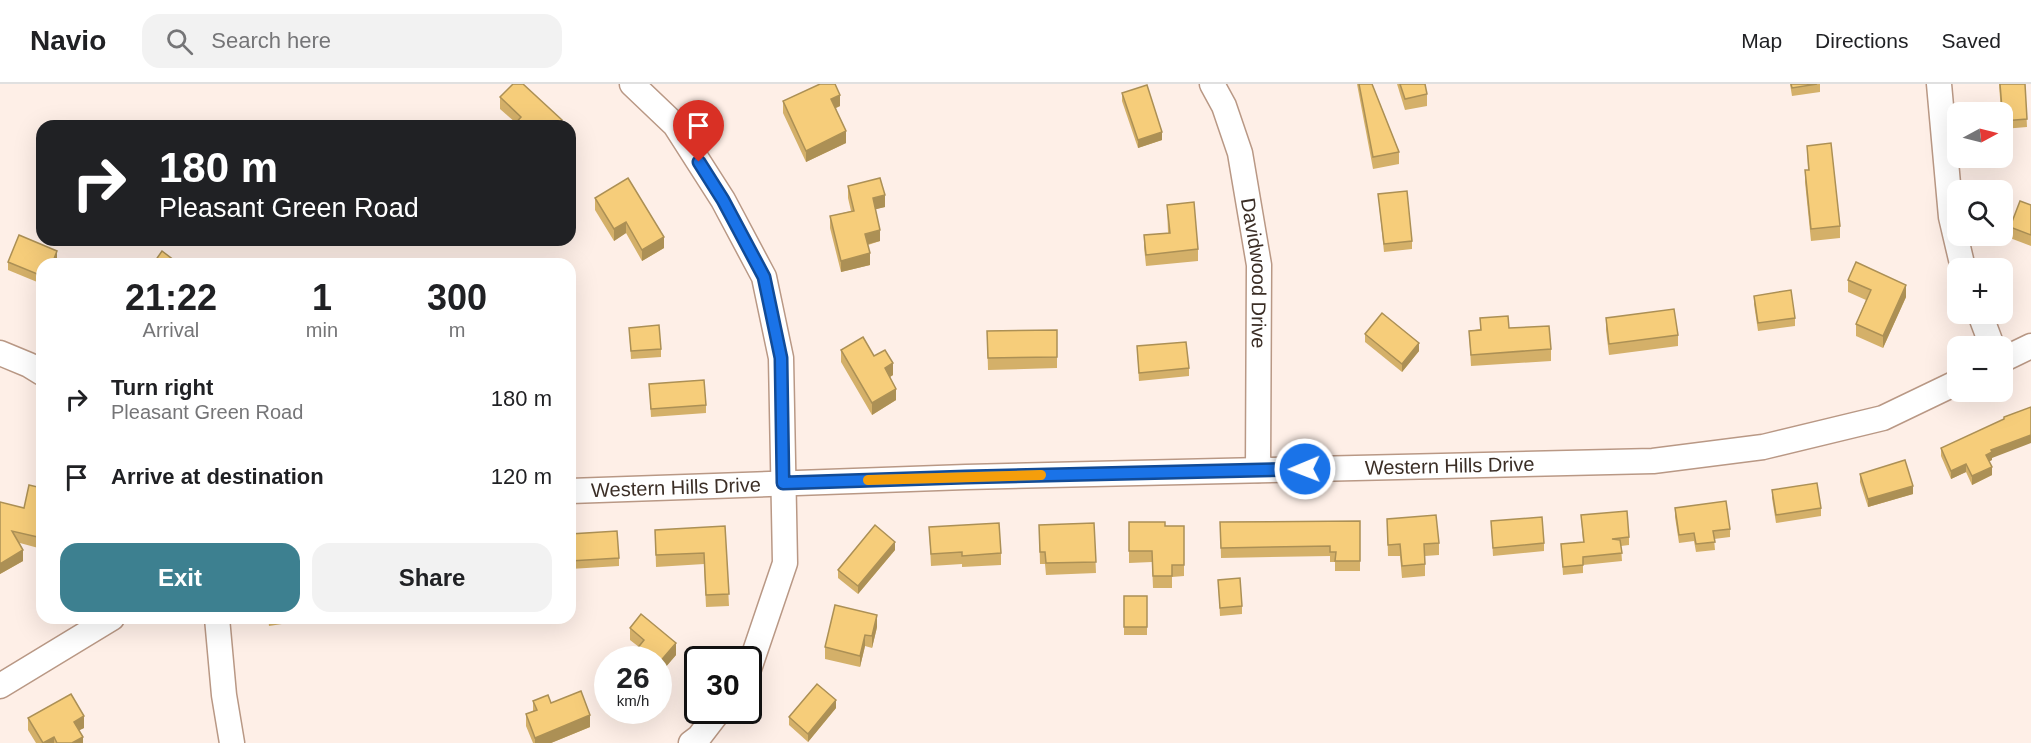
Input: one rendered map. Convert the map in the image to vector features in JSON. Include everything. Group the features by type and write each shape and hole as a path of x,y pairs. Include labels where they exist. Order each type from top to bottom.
{"street":[{"path":"632,84 675,125 723,200 764,277 781,358 785,563 757,646"},
{"name":"Davidwood Drive","path":"1212,84 1224,106 1240,153 1259,265 1258,470"},
{"path":"1939,84 1951,217 1961,258"},
{"path":"2013,355 2031,346"},
{"path":"0,353 36,369"},
{"name":"Western Hills Drive","path":"576,490 966,477 1653,461 1763,447 1883,418 1947,387"},
{"path":"0,686 102,624"},
{"path":"218,624 224,695 232,743"},
{"path":"691,743 709,724"}],"building":[{"path":"513,84 523,84 562,120 518,120 521,117 500,97"},
{"path":"820,84 835,84 840,95 831,99 846,131 806,151 783,101"},
{"path":"1359,84 1372,84 1399,152 1373,157"},
{"path":"1400,84 1425,84 1427,94 1405,99"},
{"path":"1791,84 1817,84 1792,88"},
{"path":"2000,84 2025,84 2027,119 2013,120 2013,102 2001,102"},
{"path":"1147,85 1162,132 1138,140 1122,93"},
{"path":"1831,143 1840,226 1811,229 1805,170 1809,170 1807,146"},
{"path":"628,178 664,237 642,250 626,222 614,229 595,198"},
{"path":"880,178 885,195 873,198 880,230 865,234 870,253 841,261 830,216 854,211 848,186"},
{"path":"1407,191 1412,241 1384,244 1378,194"},
{"path":"2020,201 2031,205 2031,235 2013,228 2013,219"},
{"path":"1194,202 1198,249 1146,255 1144,235 1170,233 1167,205"},
{"path":"19,235 36,242 36,246 45,246 57,251 54,258 36,258 36,274 8,262"},
{"path":"162,251 171,258 157,258"},
{"path":"1856,262 1906,285 1883,336 1856,324 1871,290 1848,280"},
{"path":"1791,290 1795,318 1758,323 1754,296"},
{"path":"1674,309 1678,335 1609,344 1606,318"},
{"path":"1382,313 1419,343 1402,364 1365,334"},
{"path":"1508,316 1509,328 1549,326 1551,349 1471,355 1469,331 1481,330 1480,318"},
{"path":"659,325 661,349 631,351 629,328"},
{"path":"1057,330 1057,357 988,358 987,331"},
{"path":"863,337 874,356 885,350 893,363 885,368 896,389 872,403 841,350"},
{"path":"1186,342 1189,368 1139,373 1137,346"},
{"path":"704,380 706,405 651,409 649,384"},
{"path":"2031,407 2031,435 1991,450 1992,452 1986,455 1992,467 1972,476 1966,464 1951,471 1941,448 2004,417"},
{"path":"1905,460 1913,486 1868,499 1860,474"},
{"path":"1817,483 1821,508 1776,515 1772,490"},
{"path":"29,485 36,487 36,537 12,531 23,550 0,564 0,502 24,508"},
{"path":"1726,501 1730,529 1713,531 1715,542 1696,544 1694,533 1679,535 1675,508"},
{"path":"1627,511 1629,537 1612,539 1620,540 1622,553 1583,557 1583,565 1563,567 1561,544 1584,542 1581,515"},
{"path":"1436,515 1439,543 1424,544 1425,564 1402,566 1400,544 1388,545 1387,519"},
{"path":"1542,517 1544,543 1493,548 1491,521"},
{"path":"1360,521 1360,561 1335,561 1336,552 1330,552 1330,546 1221,548 1220,522"},
{"path":"1129,522 1165,522 1165,526 1184,526 1184,565 1172,565 1172,576 1153,576 1152,551 1129,551"},
{"path":"999,523 1001,553 962,556 962,552 931,554 929,527"},
{"path":"1094,523 1096,562 1046,563 1045,552 1040,552 1039,525"},
{"path":"875,525 895,542 858,586 838,570"},
{"path":"725,526 729,594 706,595 704,553 656,555 655,530"},
{"path":"617,531 619,558 576,561 576,534"},
{"path":"1240,578 1242,606 1220,608 1218,580"},
{"path":"1124,596 1147,596 1147,627 1124,627"},
{"path":"835,605 877,615 872,636 865,635 860,656 825,647"},
{"path":"641,614 676,643 672,648 639,646 644,640 630,628"},
{"path":"817,684 836,700 808,734 789,717"},
{"path":"581,691 590,715 535,738 526,714 537,710 533,701 548,695 551,703"},
{"path":"71,694 84,716 74,722 83,737 72,743 57,743 54,737 43,743 28,718"}],"slow traffic":[{"path":"868,480 1041,475"}],"route":[{"path":"699,162 723,200 764,277 781,358 783,483 1305,469"}]}
